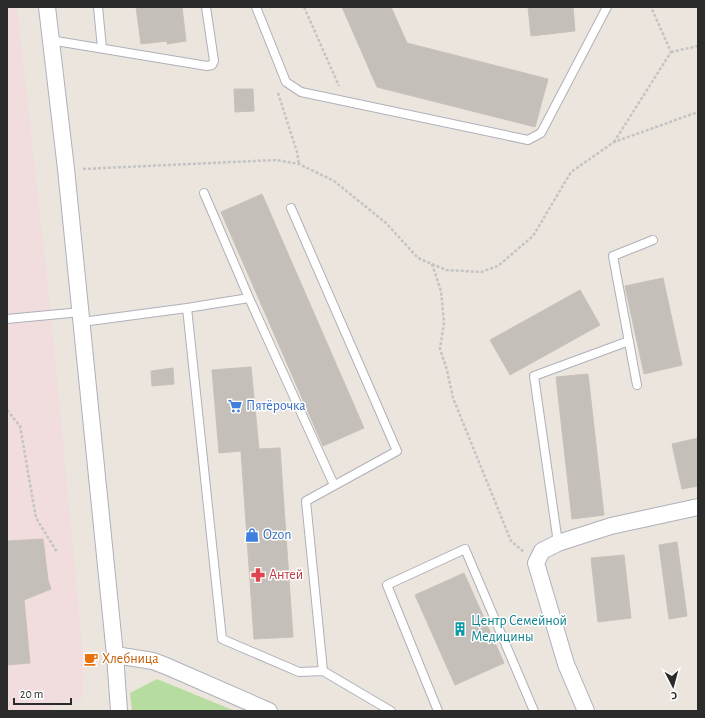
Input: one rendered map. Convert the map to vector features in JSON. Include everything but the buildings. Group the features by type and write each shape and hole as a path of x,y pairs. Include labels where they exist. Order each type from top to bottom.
{"street":[{"path":"47,7 66,169 115,655 119,711"},
{"path":"586,711 566,664 536,563 542,551 558,543 611,526 698,507"},
{"path":"115,655 154,661 269,711"}],"lane":[{"path":"98,7 102,48"},
{"path":"50,40 207,66 212,65 214,61 206,7"},
{"path":"256,7 286,82 301,92 528,140 541,133 607,7"},
{"path":"204,193 334,485"},
{"path":"291,208 397,450 306,501 323,671"},
{"path":"637,385 613,256 653,240"},
{"path":"7,319 81,317 187,308 250,298"},
{"path":"187,308 222,639 299,672 323,671 391,711"},
{"path":"558,543 534,376 629,341"},
{"path":"438,711 387,585 465,549 534,711"}],"path":[{"path":"304,7 345,101"},
{"path":"651,7 671,52"},
{"path":"614,142 671,52 698,46"},
{"path":"280,66 274,80 299,164"},
{"path":"66,169 276,160 299,164 334,182 386,224 418,258 446,270 481,272 498,266 533,236 571,172 614,142 698,112"},
{"path":"432,264 441,291 444,322 440,349 447,370 453,398 511,541 536,563"},
{"path":"7,410 20,426 36,518 57,552"}],"shaded area":[{"path":"7,7 17,7 51,314 84,667 82,700 51,703 52,711 7,711"}],"green space":[{"path":"157,679 235,711 132,711 130,693"}],"place":[{"name":"Пятёрочка","path":"235,406"},
{"name":"Ozon","path":"252,535"},
{"name":"Антей","path":"258,575"},
{"name":"Центр Семейной Медицины","path":"460,629"},
{"name":"Хлебница","path":"91,659"}]}
